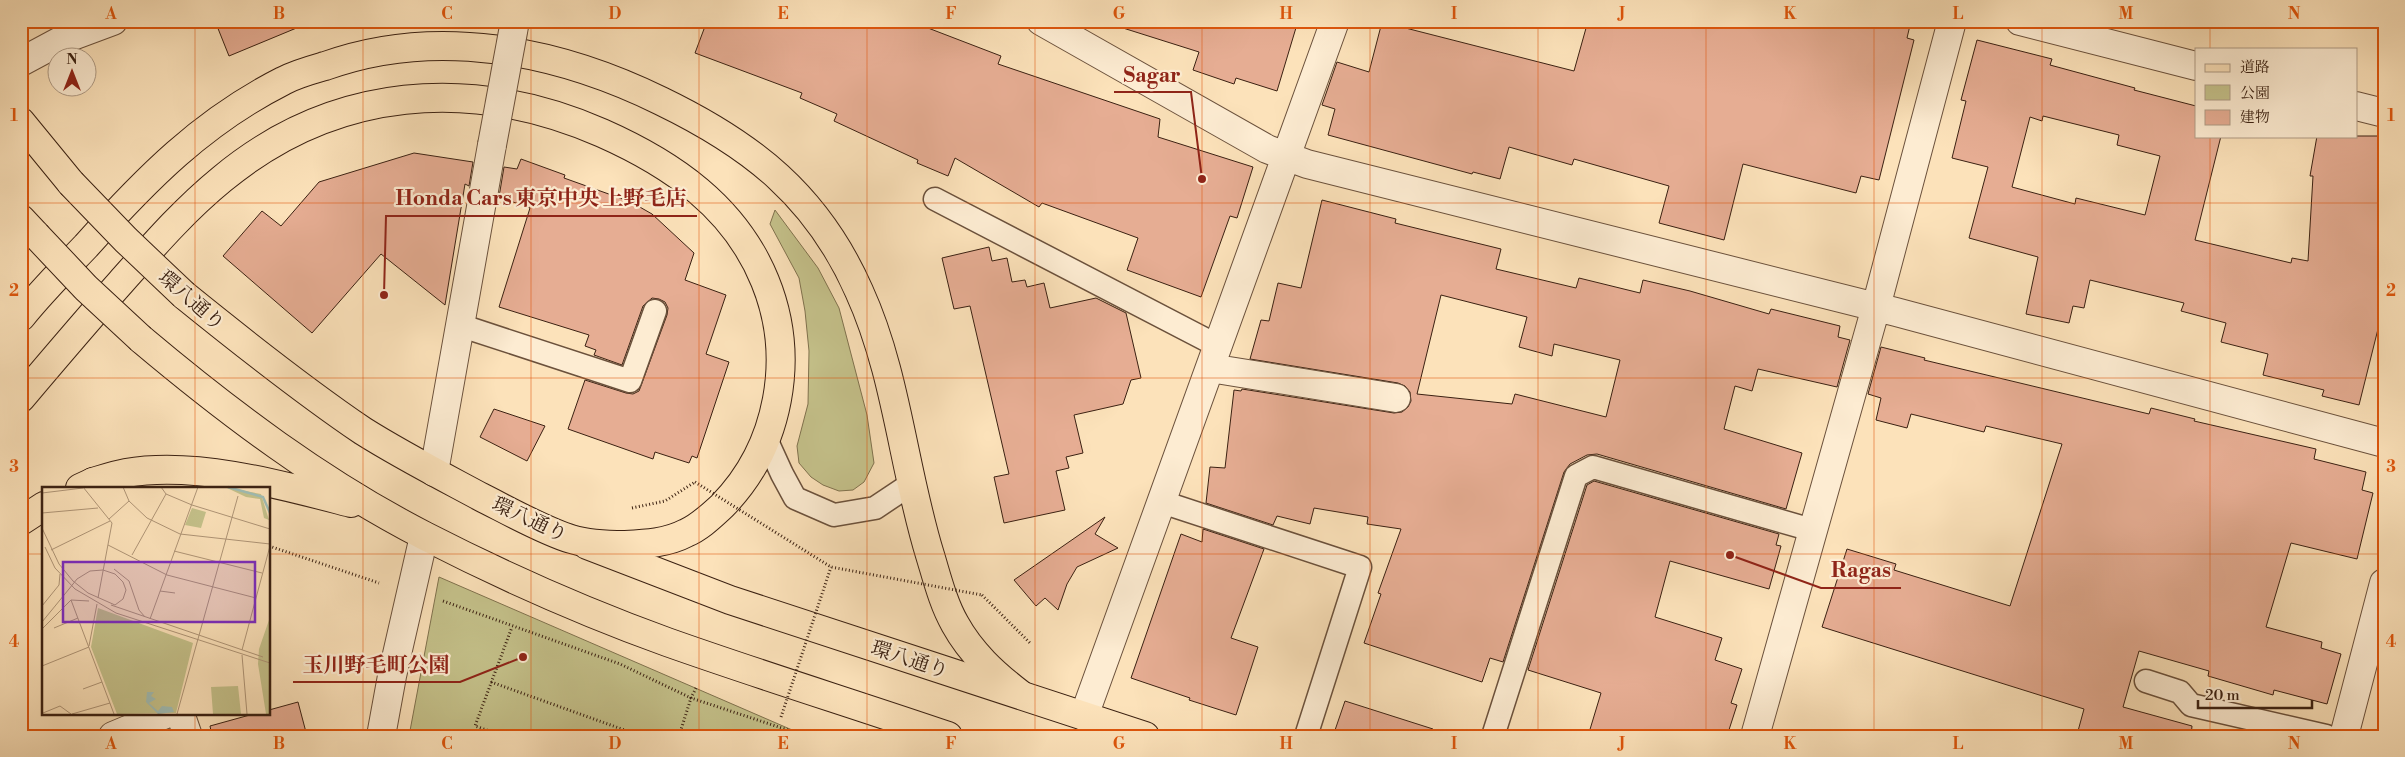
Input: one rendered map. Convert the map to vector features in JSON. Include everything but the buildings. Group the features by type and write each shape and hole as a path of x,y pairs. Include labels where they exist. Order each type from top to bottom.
{"main road":[{"path":"21,317 139,186 173,155 217,121 279,83 332,63 376,51 423,45 467,46 513,52 602,75 683,112 722,133 793,188 830,236 859,290 880,347 895,406 921,527 938,582 954,624 970,648 992,672 1020,694"},
{"path":"21,398 174,221 223,178 250,158 306,125 370,104 434,96 496,102 534,110 586,126 615,139 686,178 722,214 752,256 764,279 773,303 781,360 779,389 766,439 750,472 732,496 710,518 685,534 652,544 612,545 572,539"},
{"name":"環八通り","path":"21,122 71,183 126,240 184,295 304,390 367,433 434,472 572,539 730,600 1144,736"},
{"path":"29,227 86,288 141,338 256,430 317,472 424,536 544,593 666,642 948,736"},
{"path":"89,486 125,473 162,470 197,472 306,491 381,512"},
{"path":"21,521 42,507"}],"street":[{"path":"21,62 62,40 113,21"},
{"path":"434,472 515,21"},
{"path":"1041,21 1268,149 1307,164 1876,307 2088,362 2384,443"},
{"path":"1084,716 1335,21"},
{"path":"1755,736 1876,307 1952,21"},
{"path":"2020,21 2195,66"},
{"path":"2358,106 2384,113"},
{"path":"1214,357 1396,398"},
{"path":"381,736 424,536"},
{"path":"2344,736 2380,610 2384,583"},
{"path":"113,736 166,714"},
{"path":"180,714 188,736"}],"lane":[{"path":"935,199 1214,357"},
{"path":"459,325 630,381 655,311"},
{"path":"766,439 782,474 796,498 834,515 875,508 911,484"},
{"path":"1493,736 1576,476 1593,466 1812,530"},
{"path":"1162,502 1360,567 1306,736"},
{"path":"2146,681 2180,692 2191,705 2326,736"}],"path":[{"path":"632,508 665,501 694,482 831,567 982,595 1031,644"},
{"path":"270,546 410,595 446,602 620,664 692,698 786,731 806,736"},
{"path":"781,717 831,567"},
{"path":"504,736 475,726 512,627"},
{"path":"491,682 641,736"},
{"path":"679,736 698,684"}],"green space":[{"path":"775,210 818,268 839,308 867,415 874,463 864,482 853,490 839,491 823,485 811,477 799,463 797,446 808,404 809,351 799,278 770,224"},
{"path":"439,577 806,736 409,736"}],"place":[{"name":"Sagar","path":"1202,179"},
{"name":"Honda Cars 東京中央 上野毛店","path":"384,295"},
{"name":"Ragas","path":"1730,555"},
{"name":"玉川野毛町公園","path":"523,657"}]}
